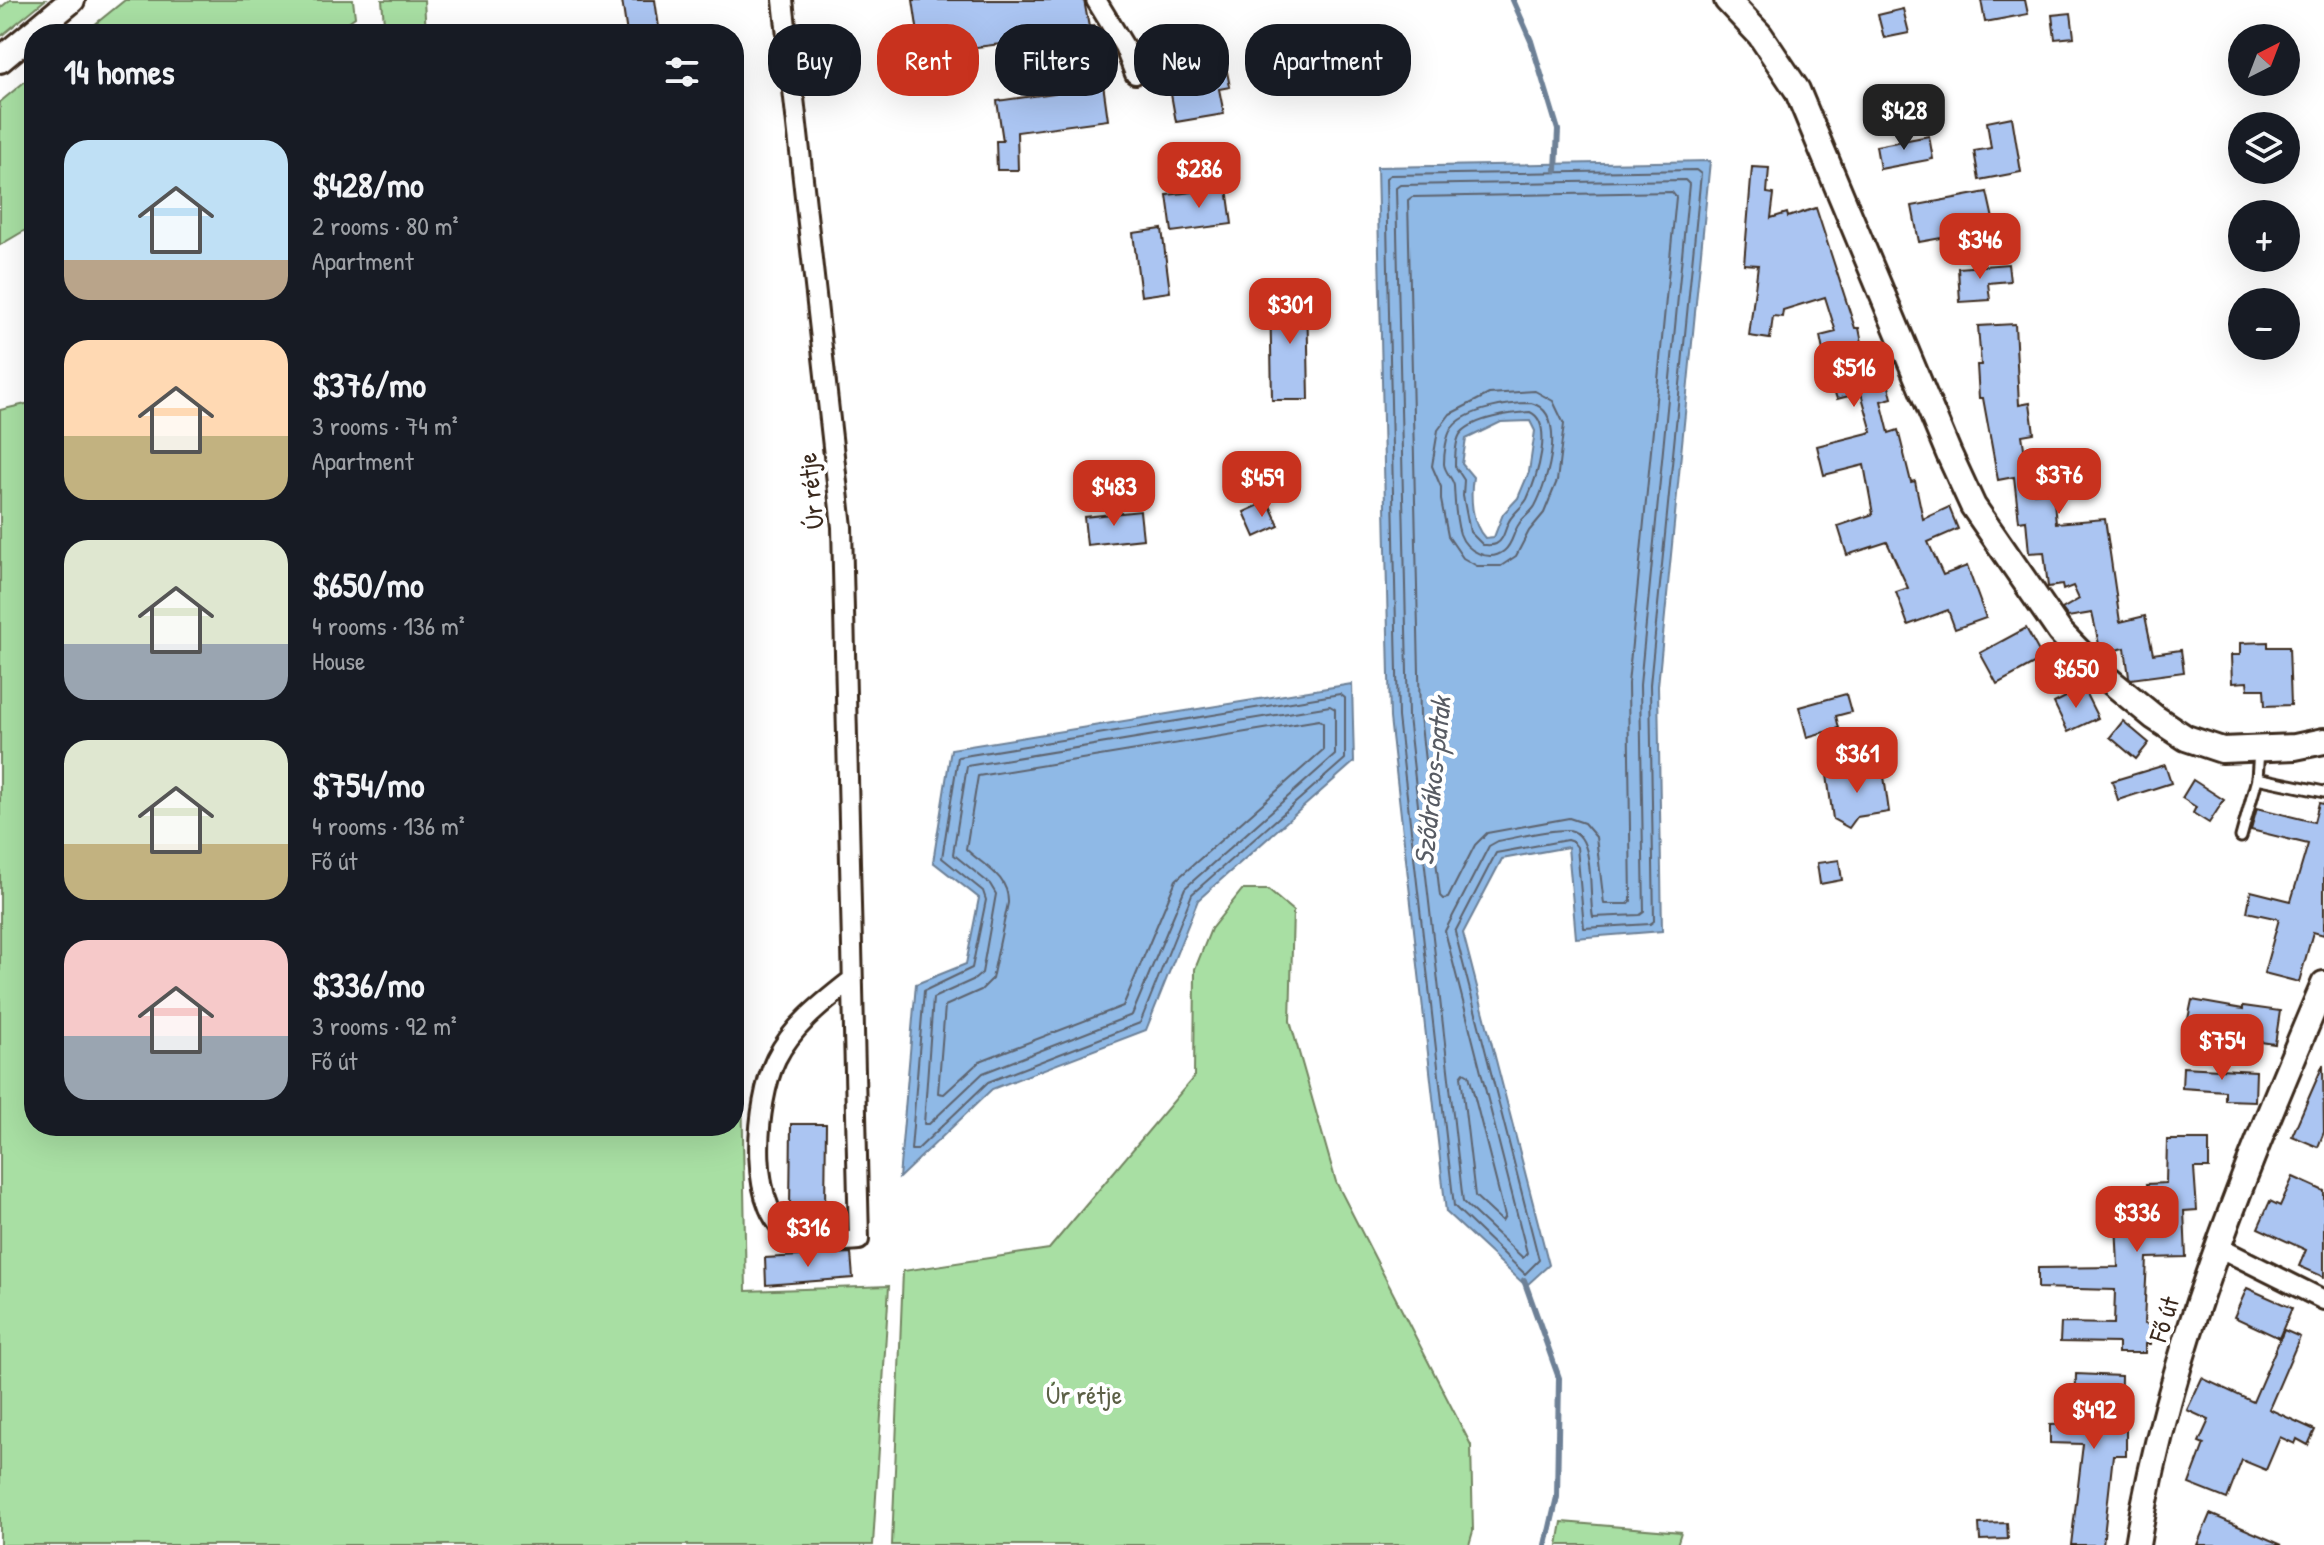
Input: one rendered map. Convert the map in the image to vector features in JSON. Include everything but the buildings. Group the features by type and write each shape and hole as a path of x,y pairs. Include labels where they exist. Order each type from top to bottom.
{"main road":[{"path":"43,24 72,0"},
{"path":"1727,0 1760,35 1797,90 1967,493 2000,548 2060,632 2098,671 2154,717 2186,738 2222,750 2285,747 2324,741"},
{"path":"0,60 24,40"},
{"path":"2285,747 2324,757"},
{"name":"Fő út","path":"2137,1545 2162,1421 2187,1335 2218,1247 2324,984"}],"street":[{"name":"Úr rétje","path":"783,0 842,527 853,979 859,1240 821,1243 799,1240 779,1227 769,1212 761,1181 762,1100 777,1058 796,1028 853,979"},
{"path":"1096,0 1124,46 1134,71"},
{"path":"2218,1247 2324,1300"}],"lane":[{"path":"2241,837 2257,778 2259,747"},
{"path":"2257,778 2324,792"}],"green space":[{"path":"10,0 45,0 0,37 0,8"},
{"path":"125,0 353,0 355,17 345,24 95,24"},
{"path":"382,0 424,0 425,24 384,24"},
{"path":"24,82 24,231 0,245 0,102"},
{"path":"24,404 24,1136 743,1136 746,1291 889,1286 873,1545 0,1545 0,410"},
{"path":"1242,890 1268,890 1293,911 1290,1021 1336,1182 1471,1445 1473,1531 1469,1545 892,1545 903,1271 1049,1249 1194,1077 1195,969 1211,929"},
{"path":"1562,1522 1681,1532 1677,1545 1558,1545"}],"water":[{"path":"1710,161 1658,686 1662,931 1576,938 1568,847 1502,859 1463,933 1549,1265 1526,1286 1446,1212 1390,718 1377,167","holes":["1530,421 1535,431 1529,472 1518,498 1503,514 1494,537 1485,538 1477,525 1473,509 1473,477 1462,464 1466,439 1501,422"]},
{"path":"1352,684 1354,762 1198,900 1146,1030 992,1089 899,1178 916,984 966,964 979,898 933,862 951,749"}],"waterway":[{"name":"Sződrákos-patak","path":"1513,0 1531,41 1558,130 1556,170"},
{"name":"Sződrákos-patak","path":"1524,1280 1559,1378 1557,1497 1546,1545"}]}
